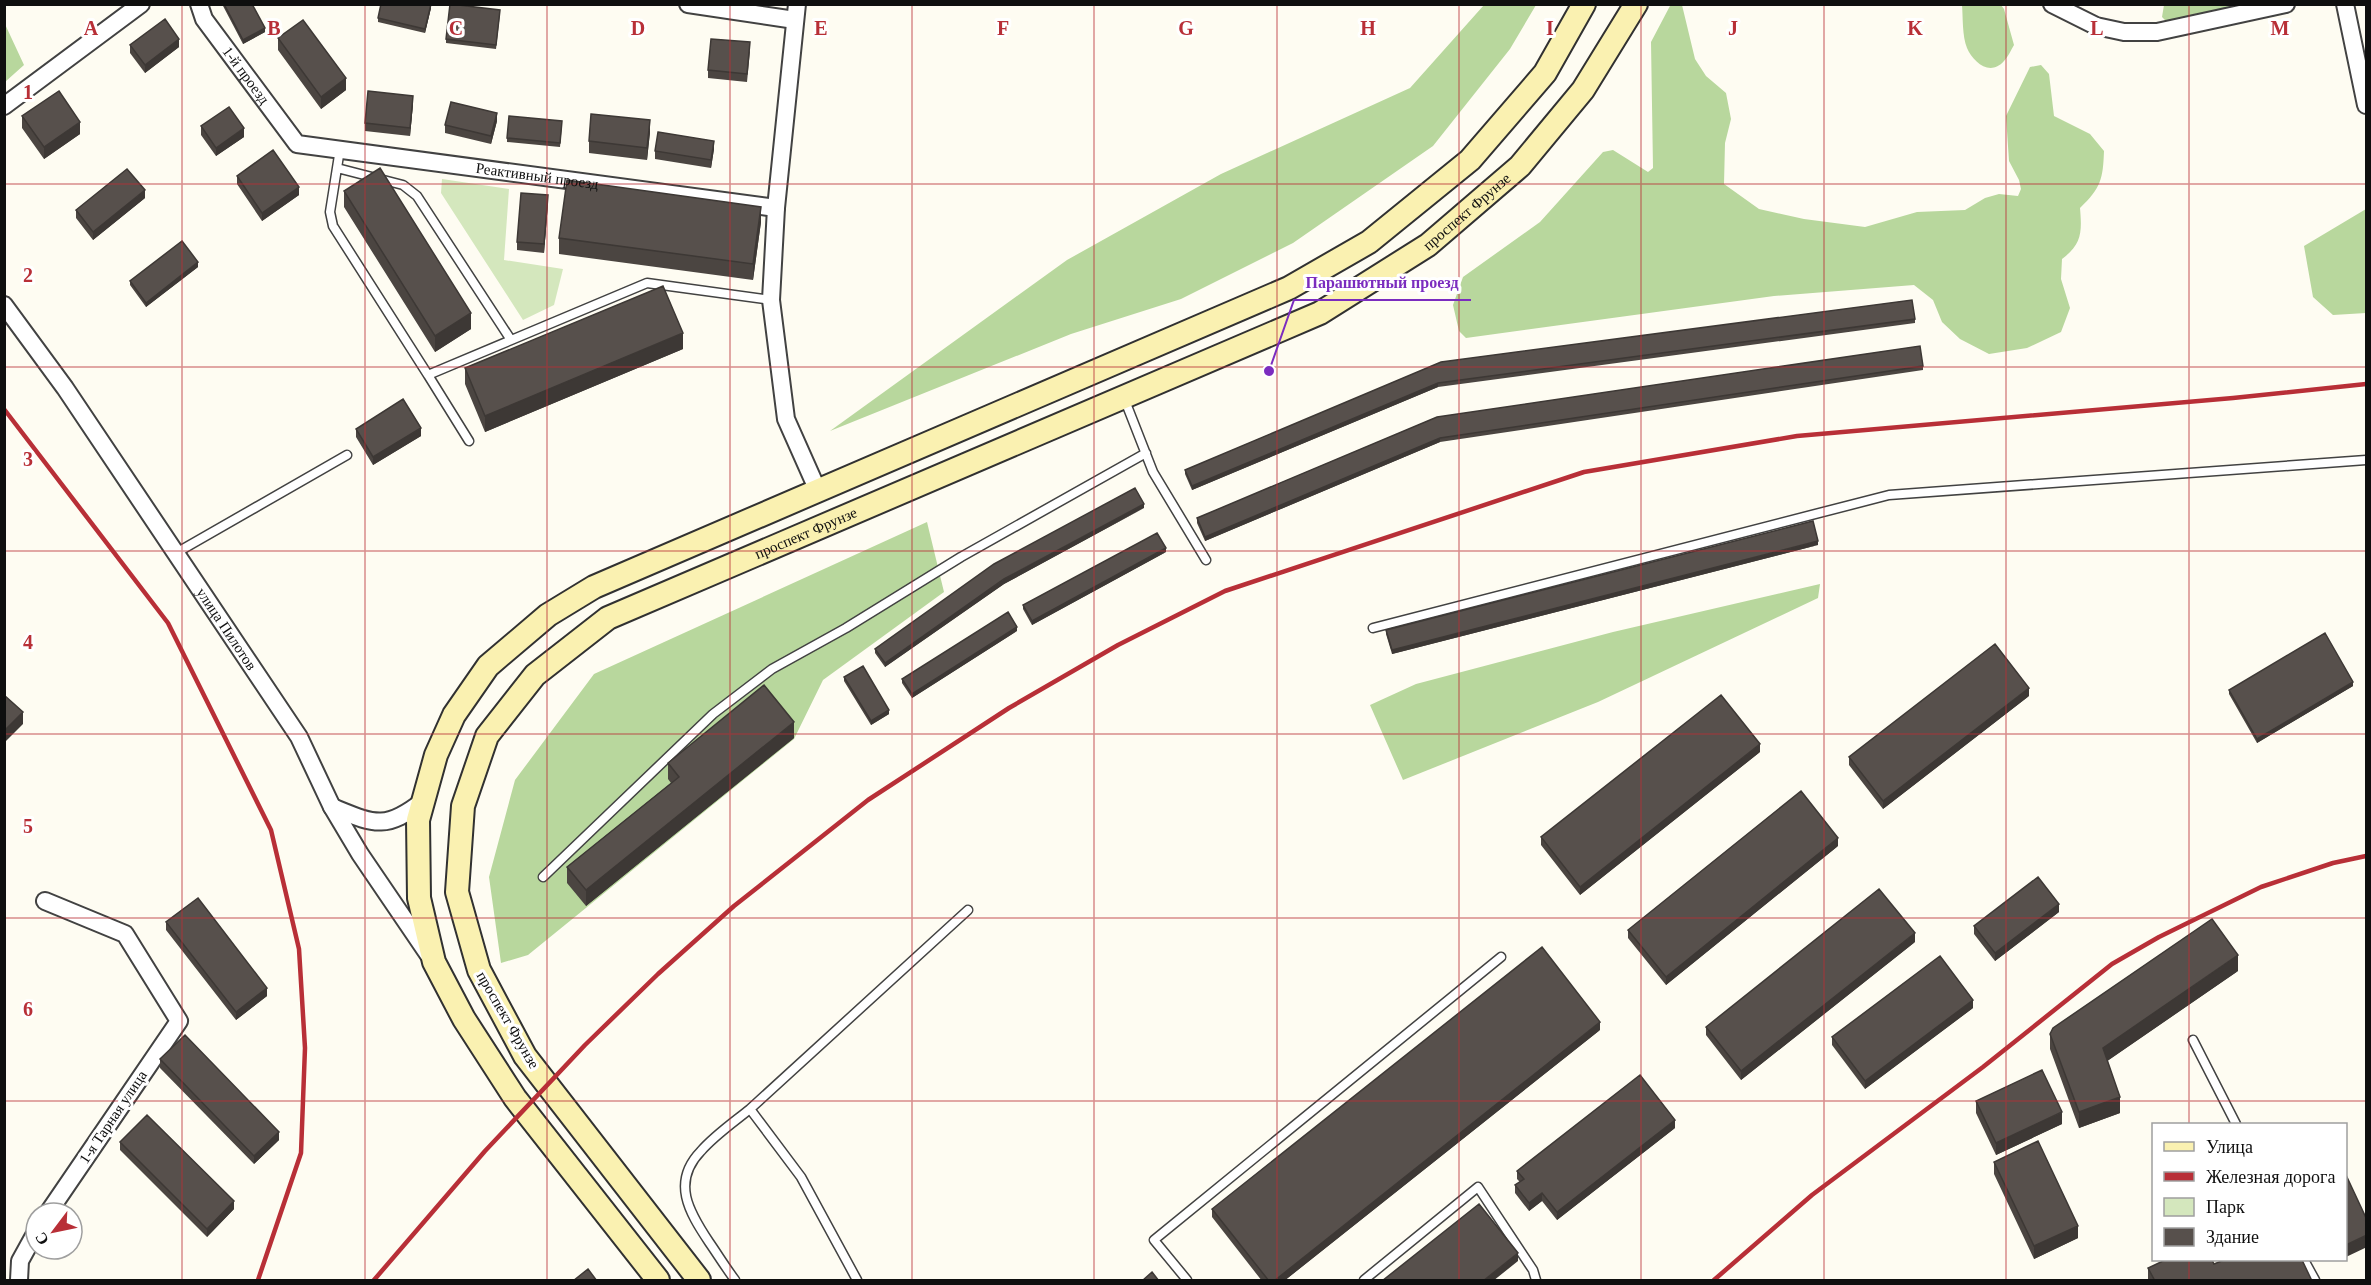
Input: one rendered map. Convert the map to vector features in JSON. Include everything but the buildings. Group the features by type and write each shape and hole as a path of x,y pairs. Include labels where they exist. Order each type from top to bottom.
{"main road":[{"path":"658,1281 515,1098 464,1019 434,962 419,898 418,820 436,755 454,715 488,666 548,615 594,587 1289,288 1369,242 1470,160 1545,73 1584,4"},
{"name":"проспект Фрунзе","path":"699,1281 525,1056 479,970 458,892 464,806 487,736 535,675 608,618 1320,313 1428,245 1520,166 1583,90 1636,4"}],"street":[{"path":"4,106 141,4"},
{"name":"1-й проезд","path":"199,4 204,19 297,144"},
{"path":"688,4 796,12 776,208 771,300 786,419 818,491"},
{"path":"2052,4 2096,27 2124,32 2157,32 2286,4"},
{"path":"2344,4 2367,105"},
{"name":"Реактивный проезд","path":"297,144 776,208"},
{"name":"улица Пилотов","path":"4,306 66,388 299,737 332,807 360,854 434,962"},
{"path":"332,807 365,821 385,823 403,817 423,801"},
{"name":"1-я Тарная улица","path":"45,901 125,934 179,1021 56,1201"},
{"path":"19,1281 20,1262 24,1254"}],"lane":[{"path":"340,149 330,212 333,226 469,441"},
{"path":"337,168 403,185 410,189 511,340"},
{"path":"428,375 647,283 771,300"},
{"path":"1124,398 1154,472 1206,560"},
{"path":"543,877 713,714 772,669 846,628 961,557 1146,453"},
{"path":"176,553 347,456"},
{"path":"1373,628 1888,495 2367,460"},
{"path":"735,1281 696,1222 685,1194 688,1171 700,1151 750,1109 968,910"},
{"path":"1187,1281 1154,1240 1501,957"},
{"path":"2193,1040 2235,1123"},
{"path":"750,1109 801,1177 858,1281"},
{"path":"1364,1281 1478,1187 1533,1270 1536,1281"},
{"path":"2305,1261 2315,1281"}],"green space":[{"path":"1671,4 1682,5 1695,59 1706,76 1726,93 1731,119 1725,143 1724,184 1759,209 1804,219 1865,227 1917,212 1965,210 1985,198 1999,194 2018,196 2021,189 2009,161 2006,116 2030,67 2041,65 2049,74 2054,116 2090,134 2104,151 2100,182 2097,189 2080,208 2081,224 2077,243 2062,259 2061,279 2070,308 2061,332 2027,348 1989,354 1960,339 1942,322 1933,300 1914,285 1774,296 1466,338 1459,331 1453,305 1463,277 1540,222 1603,152 1613,150 1648,172 1653,168 1651,42"},
{"path":"1484,5 1536,5 1510,49 1433,146 1293,243 1181,299 1071,334 830,431 1067,260 1221,174 1410,88"},
{"path":"1962,5 2001,5 2004,9 2014,45 1999,66 1988,68 1973,58 1964,38"},
{"path":"2164,5 2236,5 2183,21 2168,23 2162,17"},
{"path":"4,22 24,65 5,82 4,82"},
{"path":"442,179 509,189 504,260 563,269 554,305 523,320 441,193"},
{"path":"2366,209 2366,313 2333,315 2313,297 2304,246"},
{"path":"927,522 944,592 823,680 794,739 528,955 501,963 489,877 515,780 594,674"},
{"path":"1820,584 1818,598 1598,702 1403,780 1370,705 1416,684 1613,632"}],"railway":[{"path":"374,1280 485,1151 585,1045 658,974 734,906 868,800 1009,708 1118,645 1225,591 1584,472 1797,436 2233,398 2366,384"},
{"path":"4,409 168,623 271,830 299,949 305,1048 301,1153 258,1280"},
{"path":"1714,1280 1812,1195 1983,1067 2112,964 2159,937 2261,887 2333,863 2366,856"}],"place":[{"name":"Парашютный проезд","path":"1269,371"}]}
